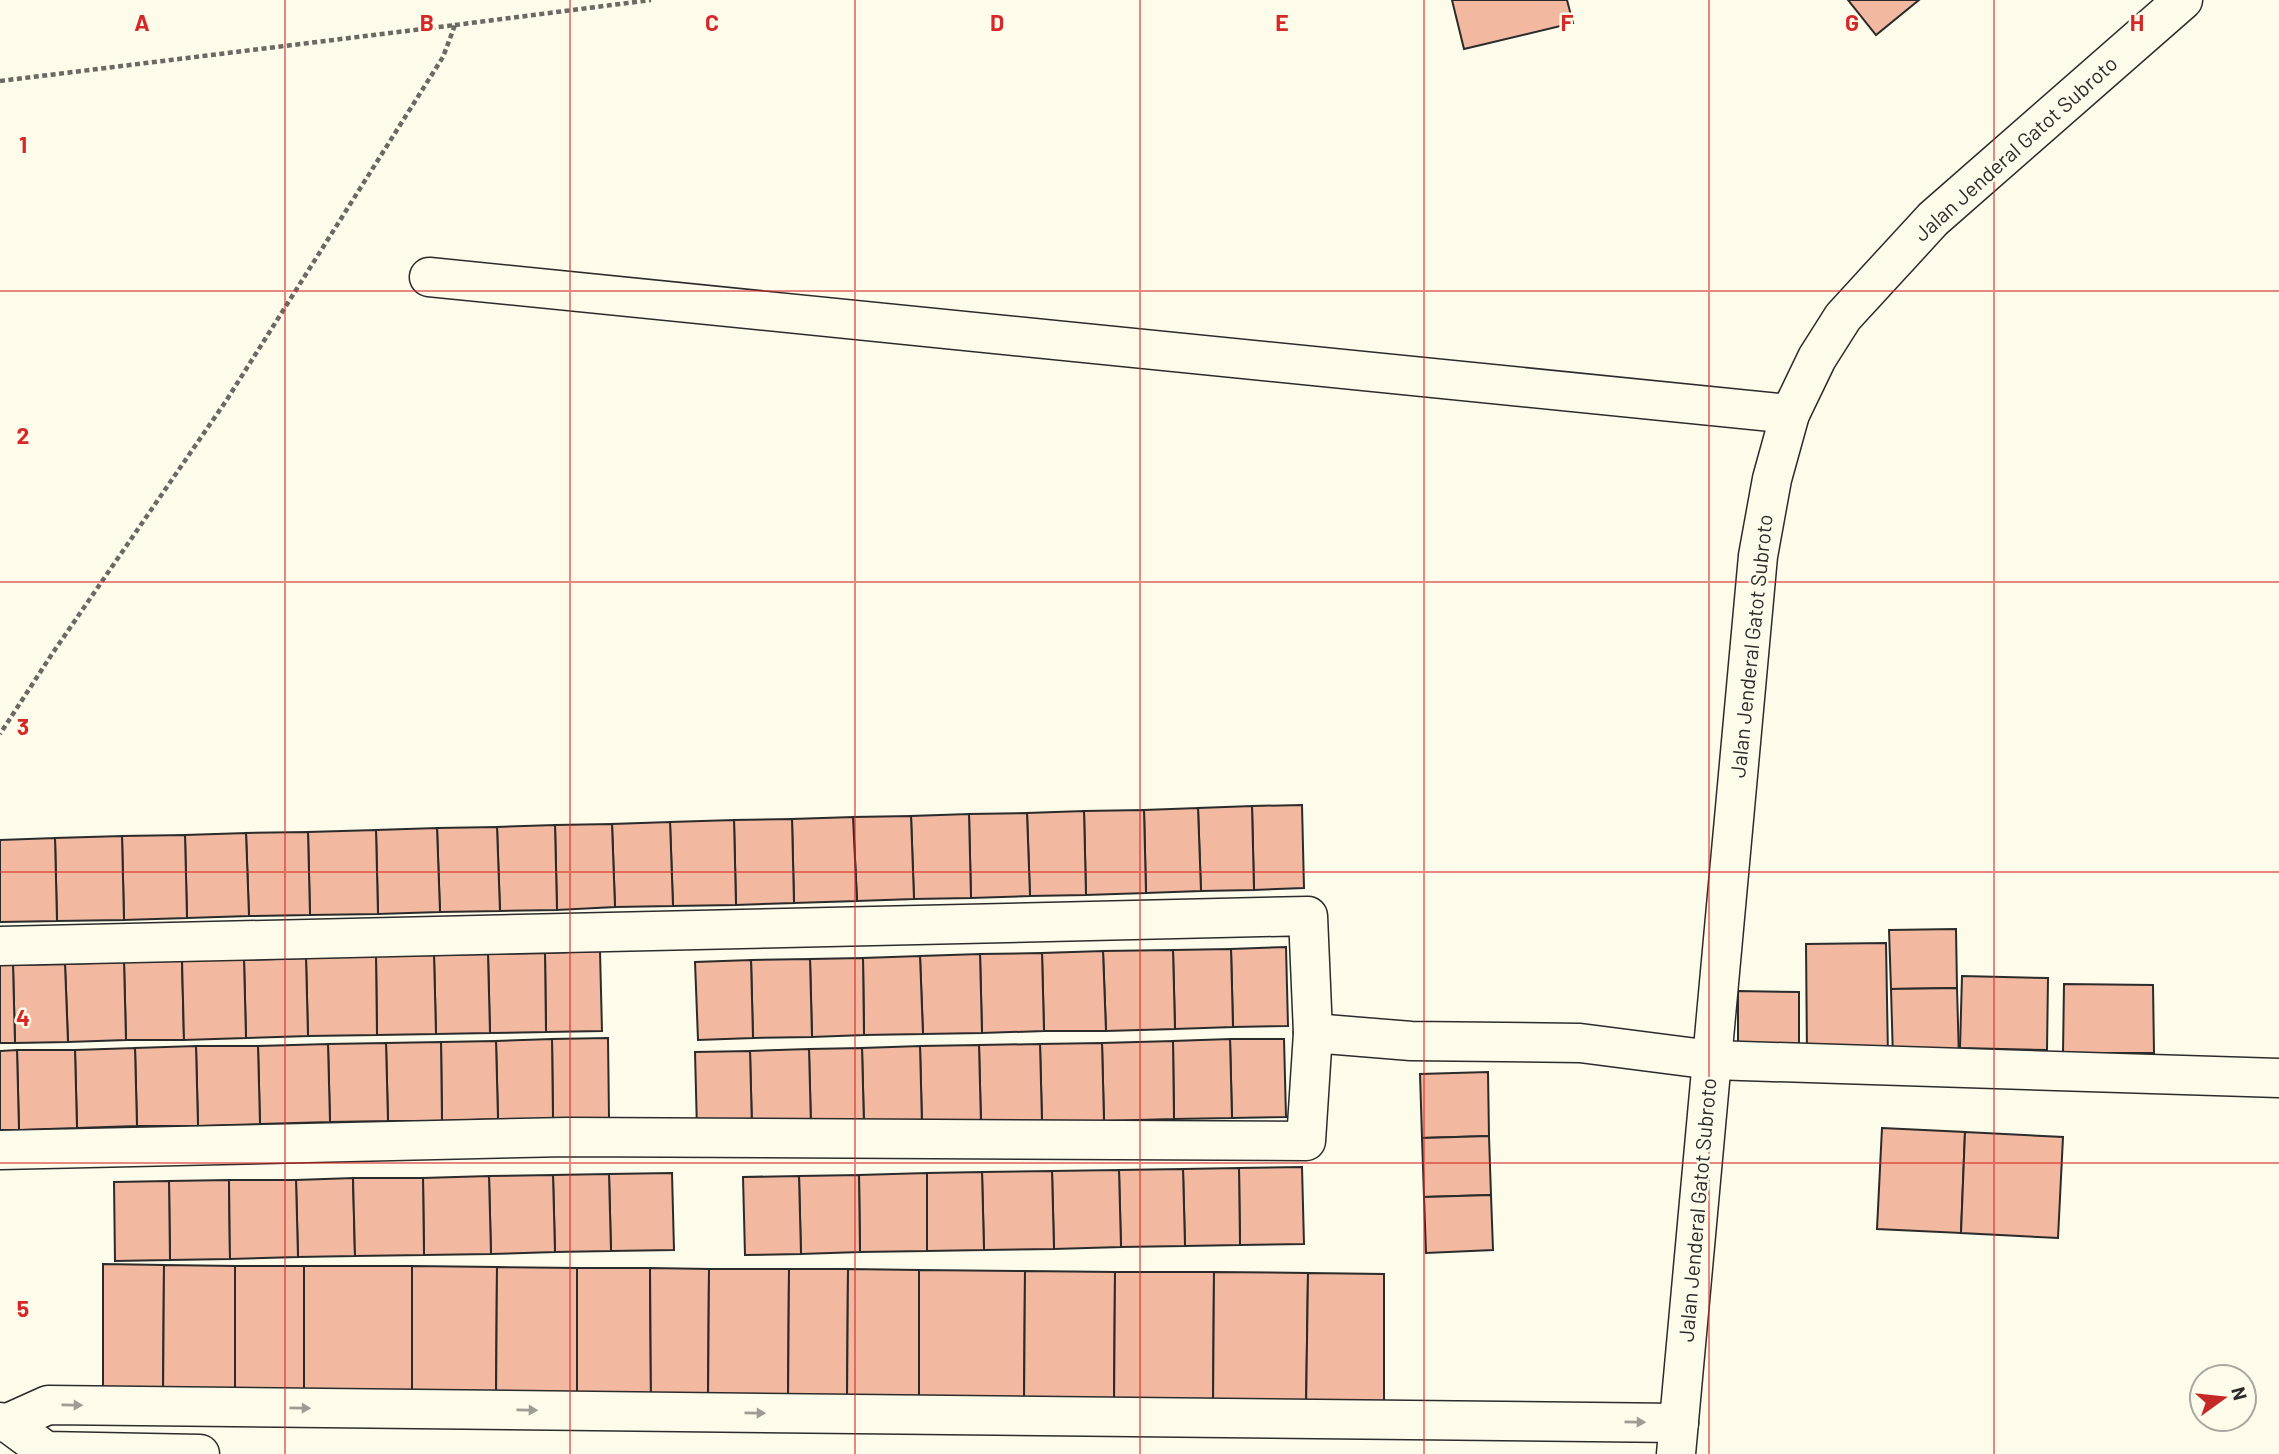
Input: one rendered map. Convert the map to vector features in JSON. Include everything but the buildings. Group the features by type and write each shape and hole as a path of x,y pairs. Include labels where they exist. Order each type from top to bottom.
{"street":[{"name":"Jalan Jenderal Gatot Subroto","path":"1677,1438 1758,556 1772,479 1790,414 1817,358 1843,317 1933,219 2183,0"},
{"path":"429,277 1790,414"},
{"path":"0,946 1308,916 1313,1033 1307,1141 567,1137 0,1150"},
{"path":"1313,1033 1411,1041 1580,1043 1712,1060 2279,1078"},
{"path":"4,1423 48,1405 1592,1422 1677,1438"},
{"path":"4,1423 46,1451 200,1454"}],"path":[{"path":"0,81 650,0"},
{"path":"0,734 226,401 443,57 454,25"}]}
